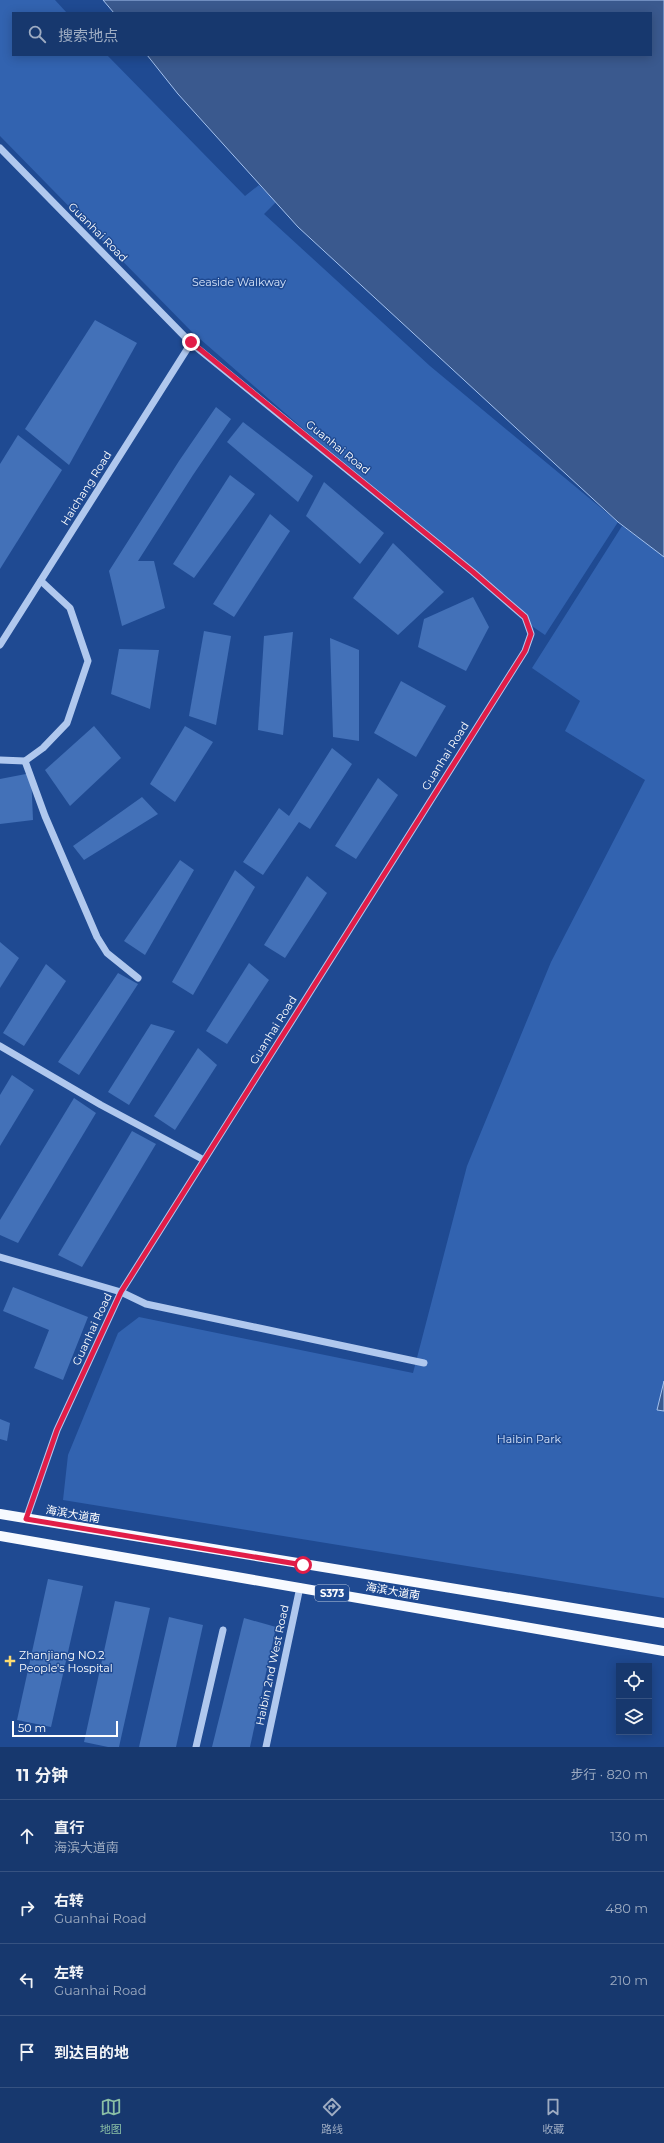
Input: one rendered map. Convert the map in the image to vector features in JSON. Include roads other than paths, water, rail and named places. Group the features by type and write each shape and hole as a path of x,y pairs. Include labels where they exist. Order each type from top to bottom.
{"main road":[{"name":"海滨大道南","path":"0,1514 664,1623"},
{"name":"海滨大道南","path":"0,1536 664,1651"}],"street":[{"name":"Guanhai Road","path":"0,148 191,342 473,572 525,617 531,634 525,651 121,1292 57,1430 26,1519"},
{"name":"Haichang Road","path":"0,645 191,342"},
{"path":"0,760 25,760 43,748 67,723 88,661 70,608 40,582"},
{"path":"25,760 45,816 97,937 107,953 138,978"},
{"path":"0,1046 101,1105 204,1160"},
{"path":"0,1257 121,1292 146,1304 424,1363"},
{"name":"Haibin 2nd West Road","path":"266,1747 300,1587"},
{"path":"196,1747 223,1630"}],"place":[{"name":"Zhanjiang NO.2 People's Hospital","path":"10,1661"}],"park label":[{"name":"Seaside Walkway","path":"239,282"},
{"name":"Haibin Park","path":"529,1439"}]}
